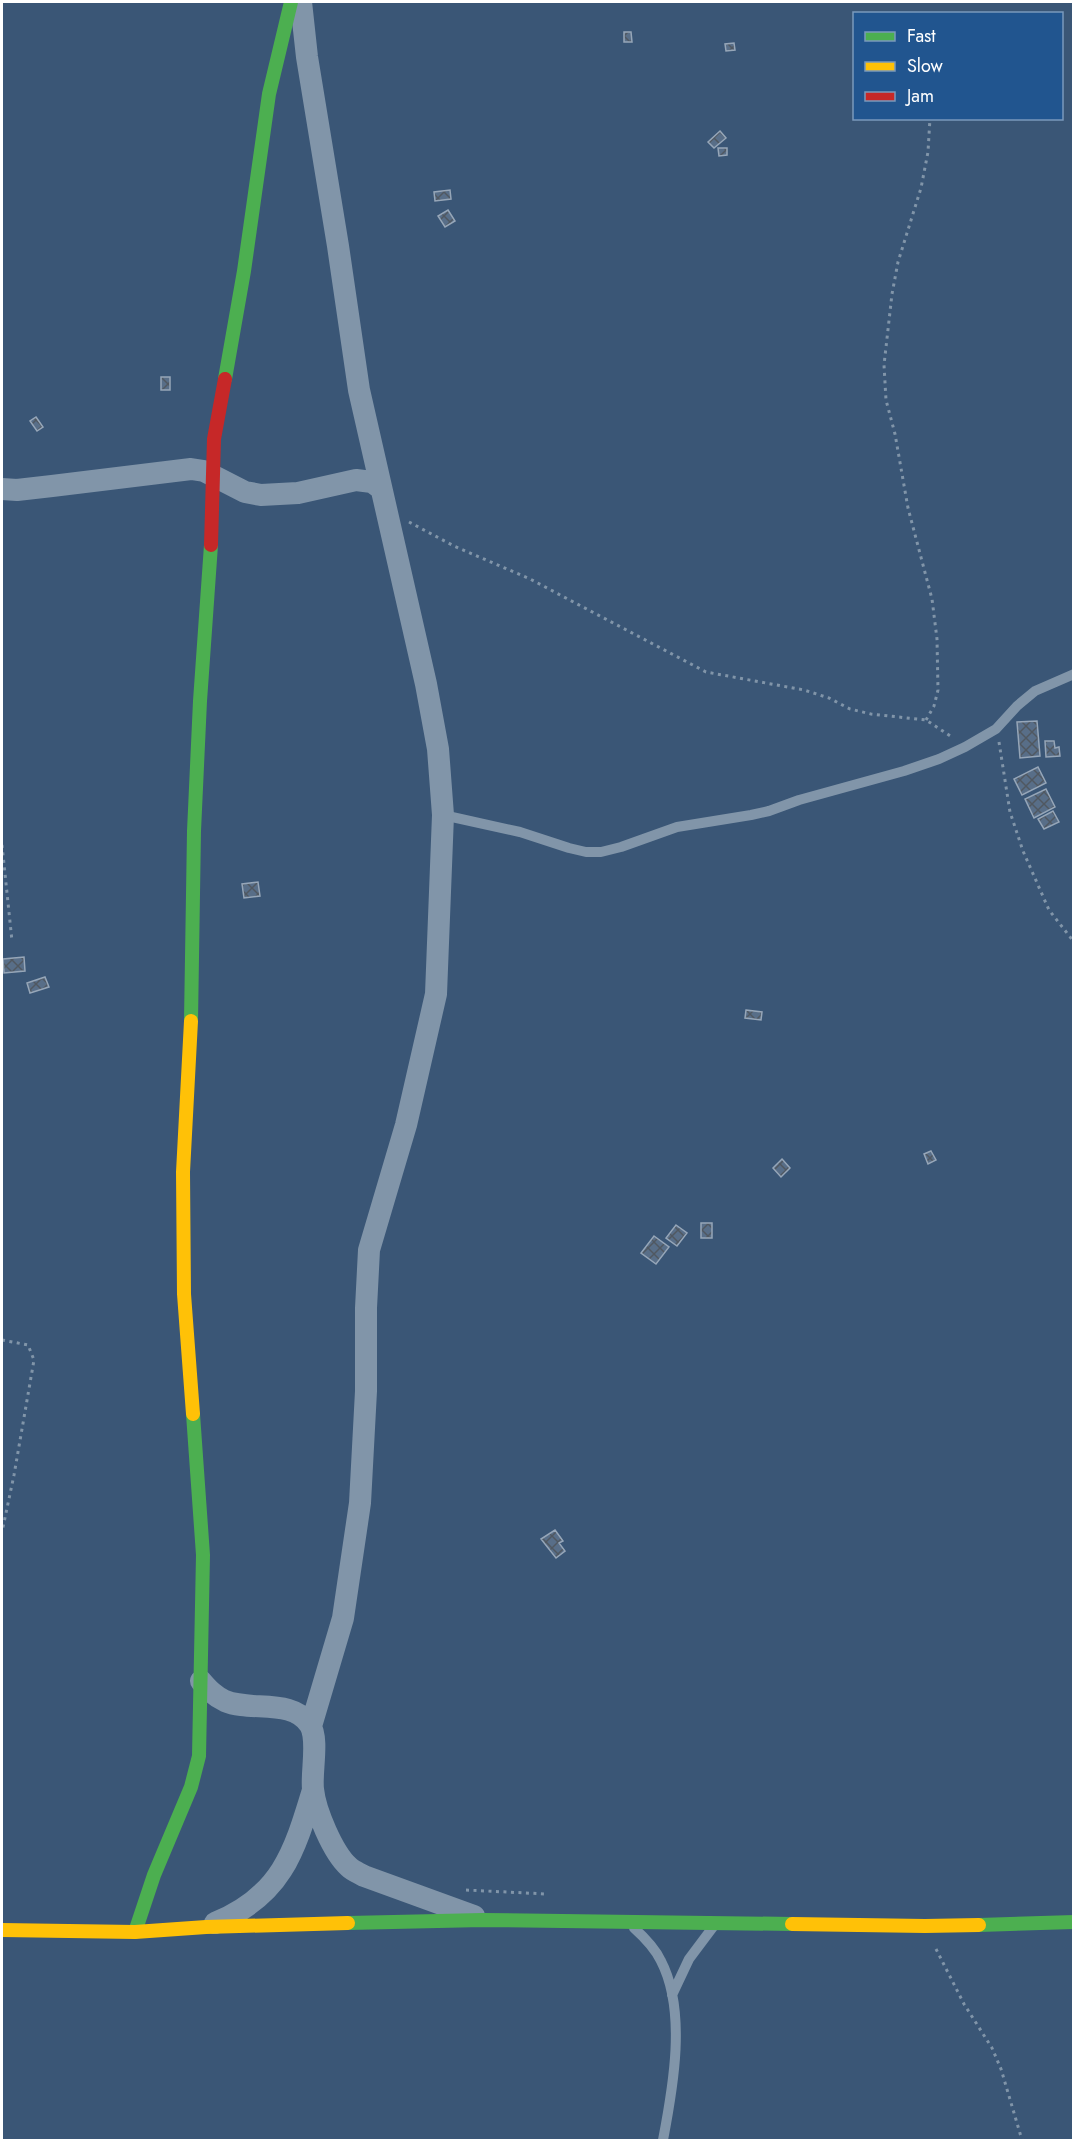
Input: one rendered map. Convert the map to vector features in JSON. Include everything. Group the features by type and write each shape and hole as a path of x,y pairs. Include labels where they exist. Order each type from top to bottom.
{"street":[{"path":"135,1932 154,1875 191,1787 199,1756 203,1555 184,1294 183,1172 191,1033 194,819 200,701 210,572 214,438 244,271 269,94 291,2"},
{"path":"206,1928 233,1916 260,1898 278,1877 298,1840 313,1790 311,1726 343,1618 360,1503 366,1392 369,1250 406,1125 436,994 440,940 443,815 438,749 426,684 359,390 307,57 301,2"},
{"path":"2,489 17,490 191,469 213,475 237,489 261,495 298,493 356,480 372,482 382,497"},
{"path":"201,1681 212,1694 225,1701 240,1705 292,1710 311,1726"},
{"path":"313,1790 329,1835 338,1854 349,1868 374,1880 483,1920"},
{"path":"7,1932 135,1932 483,1920 925,1926 1074,1922"}],"lane":[{"path":"443,815 520,832 568,848 586,852 601,852 677,826 769,811 939,759 996,729 1017,706 1035,691 1074,674"},
{"path":"628,1922 642,1935 661,1960 672,1995 675,2061 663,2140"},
{"path":"672,1995 689,1959 716,1924"}],"path":[{"path":"926,720 934,706 938,690 937,639 932,599 908,508 895,434 886,400 884,365 892,294 898,262 921,188 928,152 930,120"},
{"path":"382,497 423,531 530,579 706,672 804,690 829,698 850,709 871,714 926,720 965,747"},
{"path":"996,729 1010,812 1023,851 1049,910 1074,942"},
{"path":"2,845 12,941"},
{"path":"2,1340 28,1344 34,1360 2,1532"},
{"path":"925,1926 964,2004 992,2048 1010,2096 1022,2140"}],"building":[{"path":"624,32 631,32 632,42 624,42"},
{"path":"734,43 735,50 726,51 725,44"},
{"path":"720,131 726,138 714,148 708,142"},
{"path":"718,148 727,148 727,155 719,156"},
{"path":"450,190 451,199 435,201 434,192"},
{"path":"448,210 455,221 445,227 438,216"},
{"path":"161,377 170,377 170,390 161,390"},
{"path":"36,417 43,427 37,431 30,421"},
{"path":"1037,721 1040,756 1020,758 1017,722"},
{"path":"1045,741 1054,741 1055,748 1059,747 1060,756 1046,757"},
{"path":"1038,767 1046,783 1022,795 1014,779"},
{"path":"1046,789 1055,807 1034,818 1025,799"},
{"path":"1053,811 1059,822 1044,829 1038,819"},
{"path":"258,882 260,896 244,898 242,884"},
{"path":"24,957 25,971 4,973 3,959"},
{"path":"45,977 49,987 30,993 27,983"},
{"path":"746,1010 762,1012 761,1020 745,1018"},
{"path":"931,1151 936,1160 928,1164 924,1154"},
{"path":"782,1159 790,1168 781,1177 773,1168"},
{"path":"701,1223 712,1223 712,1238 701,1238"},
{"path":"676,1225 687,1233 677,1246 666,1238"},
{"path":"654,1236 669,1247 656,1264 641,1253"},
{"path":"555,1530 563,1541 559,1543 565,1551 556,1558 541,1539"}],"traffic: fast":[{"path":"225,379 244,271 269,94 291,2"},
{"path":"191,1021 194,831 211,545"},
{"path":"135,1932 154,1875 191,1787 199,1756 203,1555 193,1414"},
{"path":"348,1923 483,1920 792,1924"},
{"path":"979,1925 1074,1922"}],"traffic: slow":[{"path":"191,1021 183,1172 184,1294 193,1414"},
{"path":"2,1930 135,1932 206,1927 348,1923"},
{"path":"792,1924 979,1925"}],"traffic: jam":[{"path":"211,545 214,439 225,379"}]}
